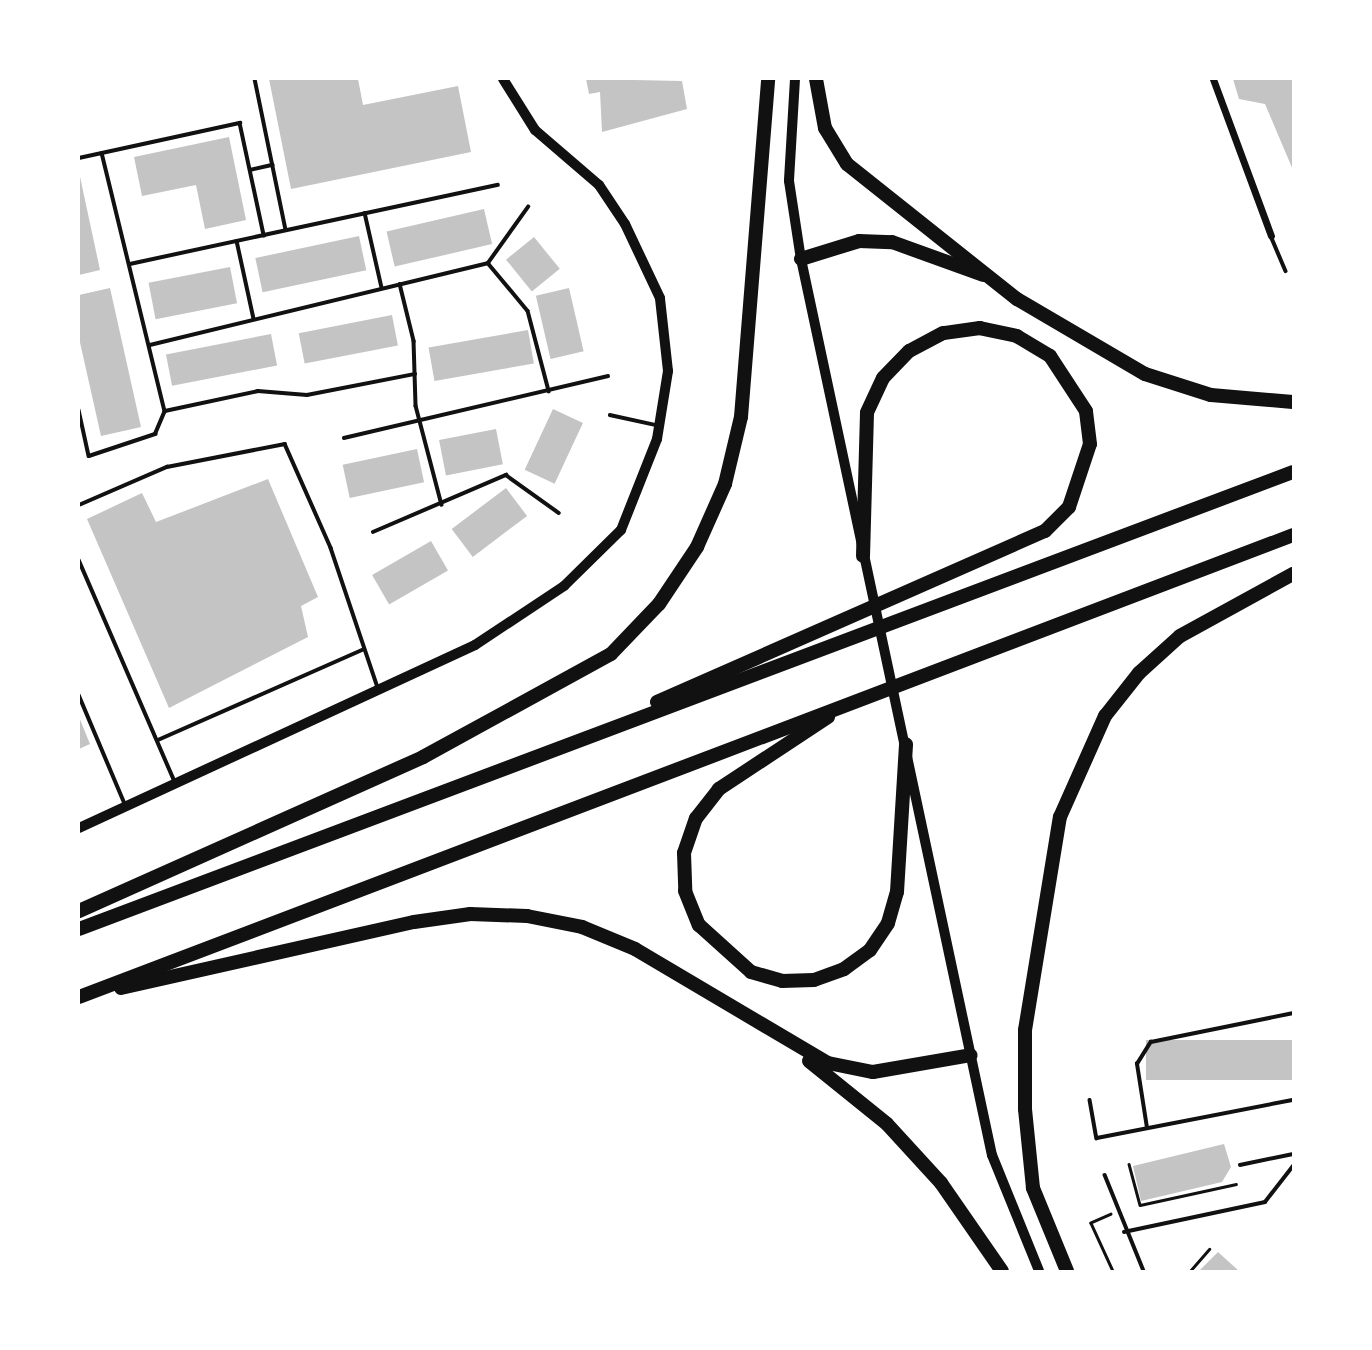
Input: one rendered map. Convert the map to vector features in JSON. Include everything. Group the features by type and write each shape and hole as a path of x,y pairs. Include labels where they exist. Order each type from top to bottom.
{"highway":[{"path":"79,911 423,757 611,654 659,604 697,547 719,496 741,417 768,79"},
{"path":"816,79 825,128 847,164 991,278 1145,374 1211,395 1293,401"},
{"path":"801,259 859,241 892,242 991,278"},
{"path":"511,766 1045,531 1069,507 1090,444 1081,401 1050,356 1017,336 980,328 931,339 909,351 883,378 867,413 863,556"},
{"path":"79,929 1293,472"},
{"path":"79,997 1293,535"},
{"path":"1067,1271 1033,1188 1025,1109 1025,1030 1060,817 1085,752 1139,673 1201,623 1293,575"},
{"path":"848,704 719,789 696,818 684,853 685,891 699,926 751,972 782,981 814,980 853,963 888,923 897,892 906,744"},
{"path":"79,997 414,922 470,914 527,916 582,927 635,949 786,1043 828,1063 873,1072 971,1055"},
{"path":"786,1043 887,1124 941,1183 1002,1271"}],"main road":[{"path":"795,79 789,181 801,259 992,1155 1039,1271"}],"street":[{"path":"79,828 475,645 595,558 621,530 650,469 659,425 668,371 660,298 646,266 598,185 534,130 503,79"},
{"path":"1213,79 1271,236"}],"lane":[{"path":"255,79 286,230"},
{"path":"79,158 240,123 264,234"},
{"path":"79,410 89,456 155,433 165,411 102,153"},
{"path":"250,170 273,165"},
{"path":"130,264 498,185"},
{"path":"150,345 488,263 528,207"},
{"path":"365,213 383,288"},
{"path":"1271,236 1286,271"},
{"path":"237,241 254,320"},
{"path":"488,263 528,311 549,391"},
{"path":"400,284 420,423 442,505"},
{"path":"165,411 258,391 307,395 415,374"},
{"path":"344,438 420,423 608,376"},
{"path":"610,415 659,425"},
{"path":"79,505 167,467 285,444 331,548 378,690"},
{"path":"373,532 442,505 506,475 559,513"},
{"path":"79,561 176,783"},
{"path":"158,741 364,649"},
{"path":"79,695 126,806"},
{"path":"1147,1128 1137,1064 1151,1042 1293,1013"},
{"path":"1090,1100 1097,1138 1293,1100"},
{"path":"1240,1165 1293,1154"},
{"path":"1124,1232 1265,1202 1293,1167"},
{"path":"1105,1175 1124,1232 1144,1271"}],"path":[{"path":"1129,1164 1140,1205"},
{"path":"1113,1271 1091,1223 1140,1205 1236,1184"},
{"path":"1190,1271 1209,1249"}],"building":[{"path":"269,79 358,79 363,105 458,86 471,152 291,189"},
{"path":"586,79 682,81 687,109 602,132 600,92 589,94"},
{"path":"1233,79 1293,79 1293,170 1265,104 1239,99"},
{"path":"229,137 246,220 205,229 196,185 142,196 134,157"},
{"path":"79,172 100,270 79,275"},
{"path":"484,209 492,244 395,267 387,231"},
{"path":"359,236 366,270 263,292 255,258"},
{"path":"534,237 560,269 532,292 506,260"},
{"path":"230,267 237,303 156,319 149,283"},
{"path":"110,288 141,427 101,436 79,338 79,295"},
{"path":"569,288 584,351 550,359 536,296"},
{"path":"392,315 398,345 305,364 299,333"},
{"path":"528,330 534,363 434,381 429,348"},
{"path":"271,334 277,365 172,386 166,354"},
{"path":"553,409 583,423 555,484 525,470"},
{"path":"496,429 503,464 446,475 439,440"},
{"path":"417,449 424,482 350,498 343,465"},
{"path":"268,479 318,597 301,606 308,637 169,708 87,519 142,493 156,522"},
{"path":"506,488 527,516 473,557 452,529"},
{"path":"431,541 448,570 389,604 372,575"},
{"path":"79,717 90,744 79,749"},
{"path":"1146,1040 1293,1040 1293,1080 1146,1080"},
{"path":"1224,1144 1231,1167 1222,1182 1141,1201 1133,1166"},
{"path":"1218,1252 1239,1271 1199,1271"}]}
